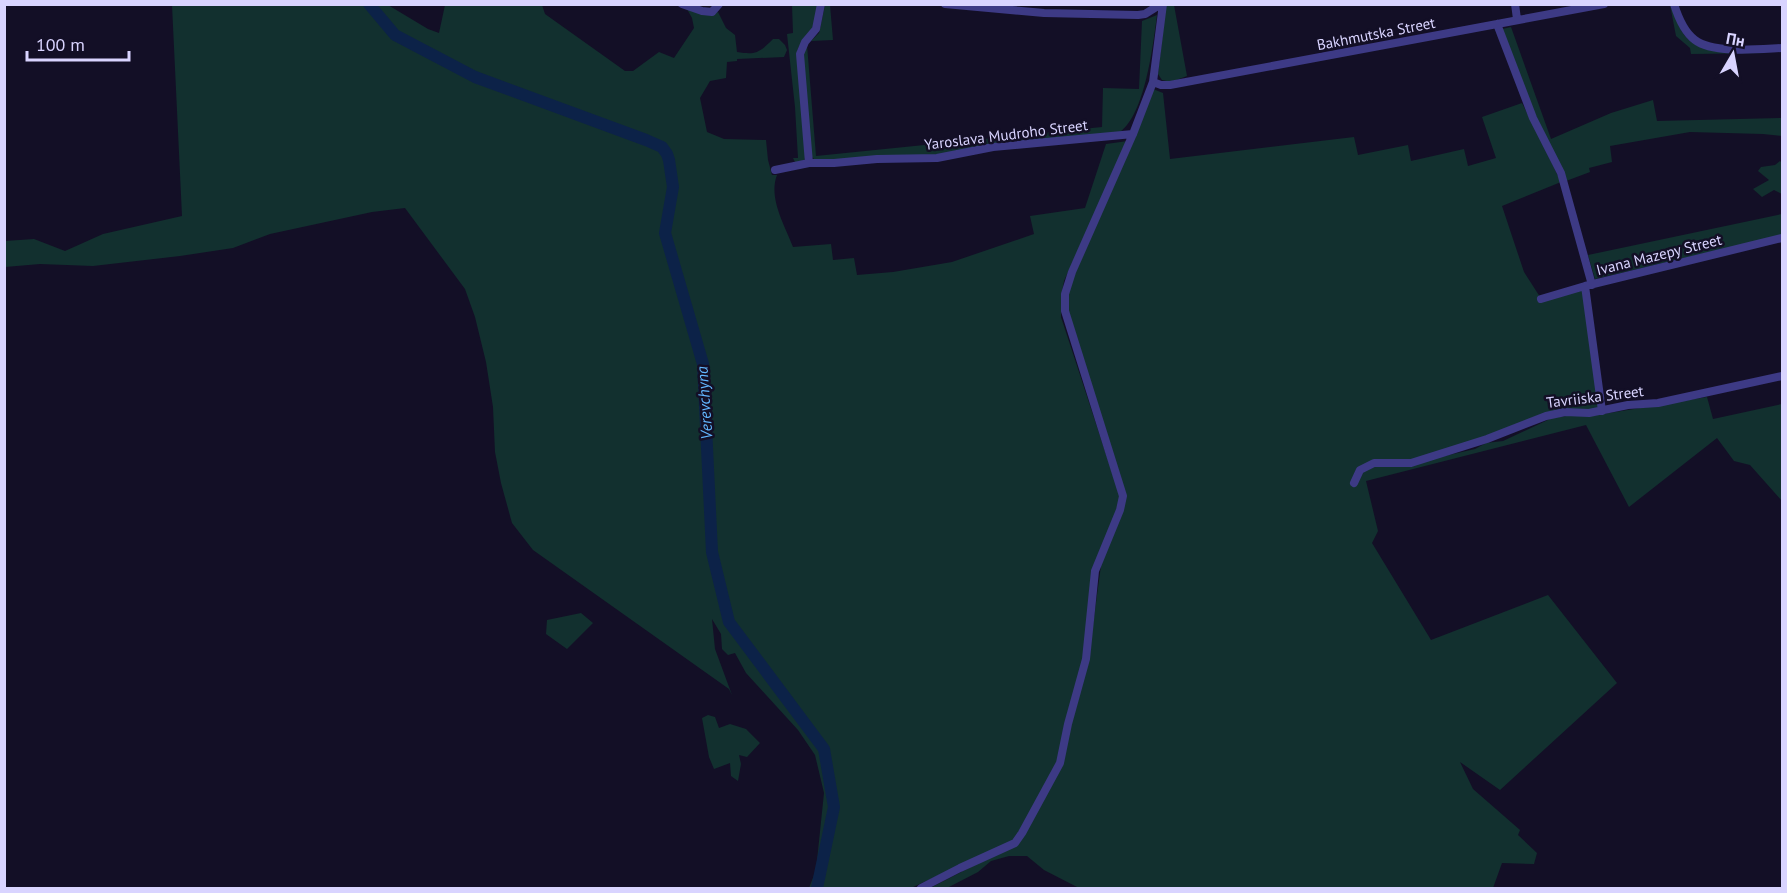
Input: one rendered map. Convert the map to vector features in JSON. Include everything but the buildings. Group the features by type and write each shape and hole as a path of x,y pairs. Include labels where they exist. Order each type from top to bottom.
{"street":[{"path":"682,4 702,11 727,4"},
{"path":"810,163 800,54 805,42 816,29 821,4"},
{"path":"945,4 1044,13 1138,15 1145,14 1162,4"},
{"path":"921,888 1015,843 1060,763 1086,660 1095,571 1120,510 1123,496 1065,311 1065,294 1072,272 1133,134 1153,82 1162,4"},
{"path":"1515,4 1517,19"},
{"name":"Bakhmutska Street","path":"1153,82 1170,85 1604,4"},
{"path":"1674,4 1686,30 1701,44 1743,49 1782,48"},
{"path":"1497,24 1533,118 1561,173 1588,285 1602,411"},
{"name":"Yaroslava Mudroho Street","path":"775,170 810,163 834,164 877,159 937,158 993,147 1133,134"},
{"name":"Ivana Mazepy Street","path":"1541,299 1588,285 1782,238"},
{"name":"Tavriiska Street","path":"1354,483 1360,470 1374,463 1411,463 1487,439 1546,416 1565,412 1589,413 1628,405 1670,401 1782,376"}],"green space":[{"path":"172,5 388,5 439,33 445,5 542,5 545,14 625,71 633,71 659,52 674,58 694,28 687,9 704,14 718,12 726,28 735,35 737,52 757,52 773,39 779,39 787,50 784,57 737,59 737,61 727,62 726,78 710,81 700,98 707,132 724,139 766,140 772,175 777,175 776,202 793,247 831,244 833,260 854,258 857,275 893,272 952,262 1034,234 1030,216 1085,208 1106,144 1128,141 1064,281 1061,297 1061,317 1120,497 1118,508 1092,573 1085,655 1056,765 1015,840 911,888 809,888 816,870 824,793 815,755 798,730 746,673 735,653 728,655 722,649 721,634 712,619 715,649 732,695 729,689 533,550 512,523 495,452 493,407 486,362 475,317 465,289 405,208 372,212 270,234 233,248 180,256 93,266 40,264 5,267 5,241 34,239 65,251 103,234 182,216"},
{"path":"792,5 818,5 818,18 815,25 797,51 806,156 804,160 796,164 793,158 798,158 795,107 787,34 793,33"},
{"path":"825,5 830,5 833,40 811,41 819,33"},
{"path":"1166,5 1174,5 1187,76 1171,82 1162,80 1158,74"},
{"path":"1670,5 1682,31 1695,44 1715,51 1769,53 1691,54 1690,48 1676,36"},
{"path":"1157,15 1142,95 1129,123 1120,132 937,156 815,160 811,156 803,52 807,45 816,156 1102,127 1103,88 1139,89 1142,21"},
{"path":"1511,27 1551,139 1611,113 1653,100 1657,121 1782,118 1782,136 1690,132 1610,146 1612,162 1589,168 1590,172 1566,181 1541,130 1502,29"},
{"path":"1153,89 1163,93 1170,159 1354,137 1358,155 1408,145 1411,161 1464,149 1468,166 1496,158 1482,117 1522,103 1561,182 1502,206 1524,272 1542,300 1583,289 1599,409 1564,411 1411,461 1377,461 1362,471 1374,465 1414,463 1475,449 1486,443 1503,441 1552,418 1573,415 1591,416 1707,397 1713,419 1782,404 1782,501 1750,465 1734,461 1717,438 1629,507 1586,425 1366,481 1378,531 1372,543 1431,640 1548,595 1617,683 1500,790 1460,762 1473,789 1520,830 1518,835 1537,853 1534,864 1502,863 1493,888 1079,888 1044,870 1027,856 1009,856 991,861 978,872 947,888 930,888 1016,844 1061,768 1091,640 1102,558 1122,508 1068,312 1067,293"},
{"path":"1780,161 1782,163 1782,194 1774,190 1762,197 1753,189 1769,180 1758,171 1761,167 1775,165"},
{"path":"1782,214 1782,235 1595,279 1588,255"},
{"path":"581,613 593,623 567,649 546,634 547,620"},
{"path":"708,715 715,717 719,728 730,724 746,729 760,743 747,757 739,755 741,764 738,781 731,776 730,763 714,769 709,757 702,718"}],"waterway":[{"name":"Verevchyna","path":"369,4 395,35 475,77 646,140 662,147 667,154 673,187 665,233 703,364 712,552 729,622 824,749 834,807 817,888"}]}
